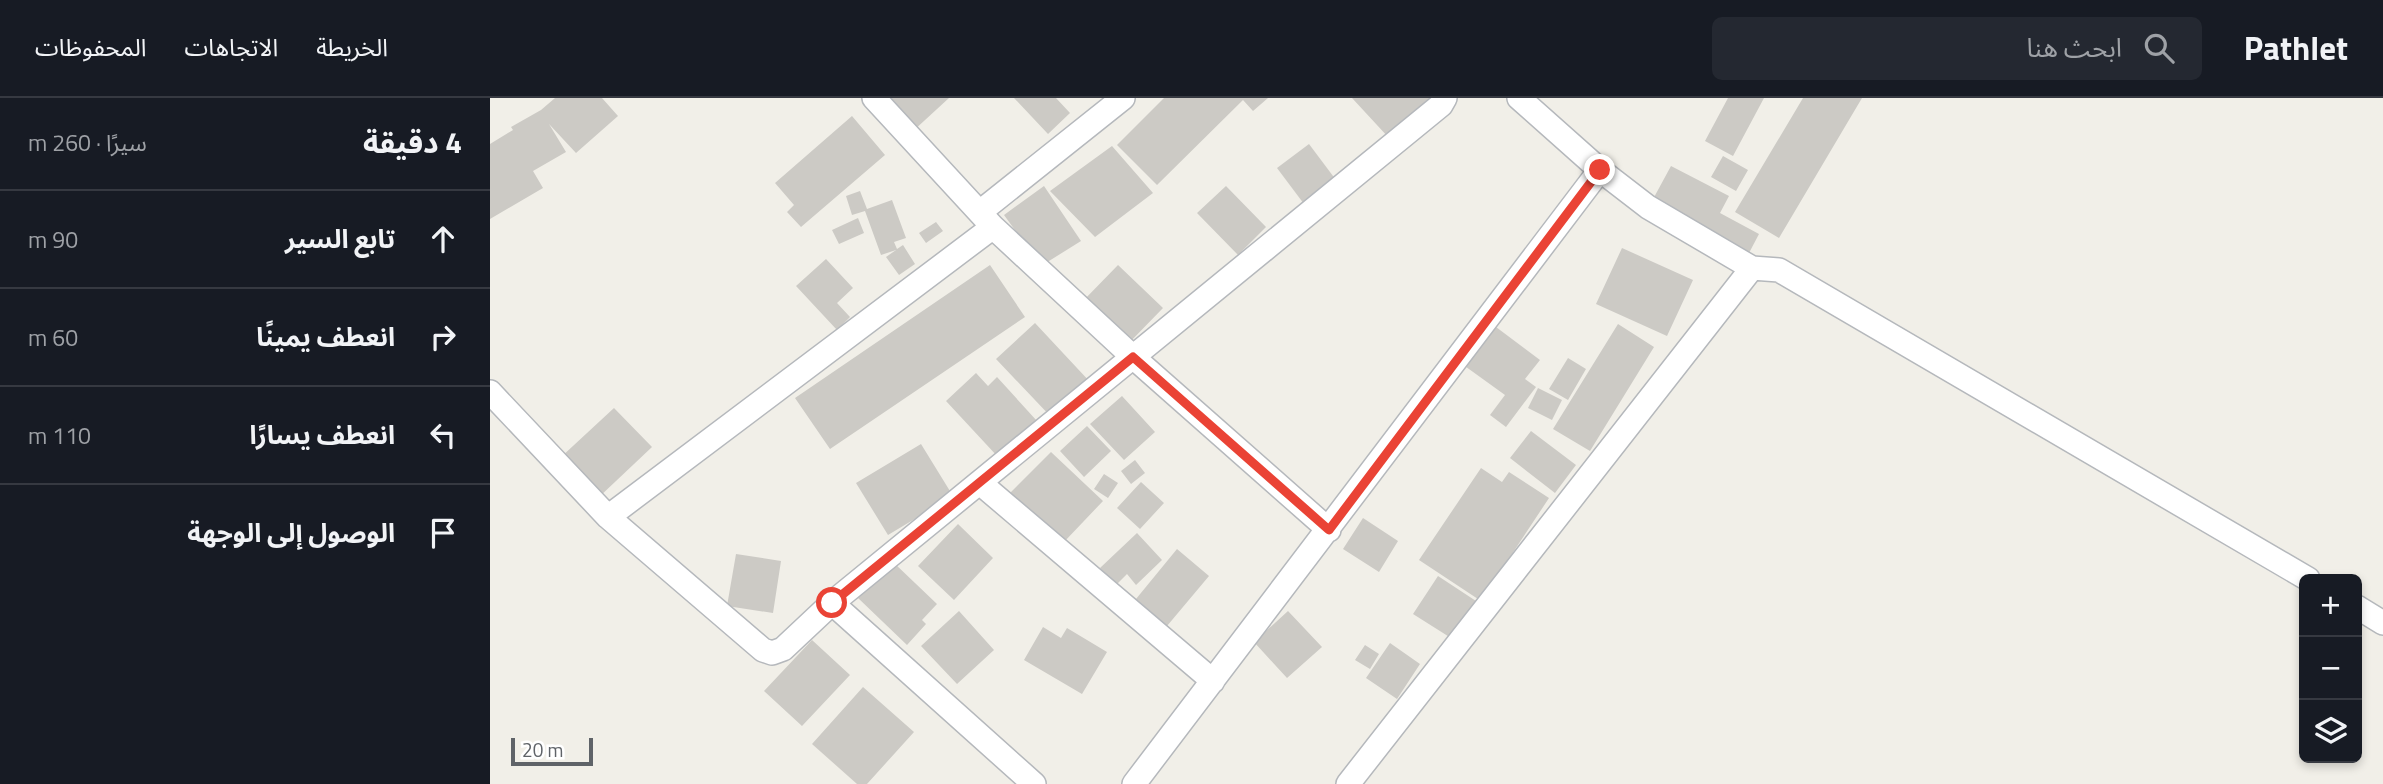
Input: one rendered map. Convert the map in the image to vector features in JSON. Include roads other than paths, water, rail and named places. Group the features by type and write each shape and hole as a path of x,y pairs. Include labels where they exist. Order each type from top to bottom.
{"street":[{"path":"874,98 986,220 1133,357 1329,530"},
{"path":"608,517 986,220 1123,98"},
{"path":"490,392 608,517 764,650 772,653 783,649 832,603 1430,114 1445,98"},
{"path":"1519,98 1600,170 1648,207 1752,268 1779,270 2299,574"},
{"path":"1134,784 1600,170"},
{"path":"1349,784 1752,268"},
{"path":"980,483 1213,681"},
{"path":"832,603 1034,784"},
{"path":"2362,610 2383,623"}]}
